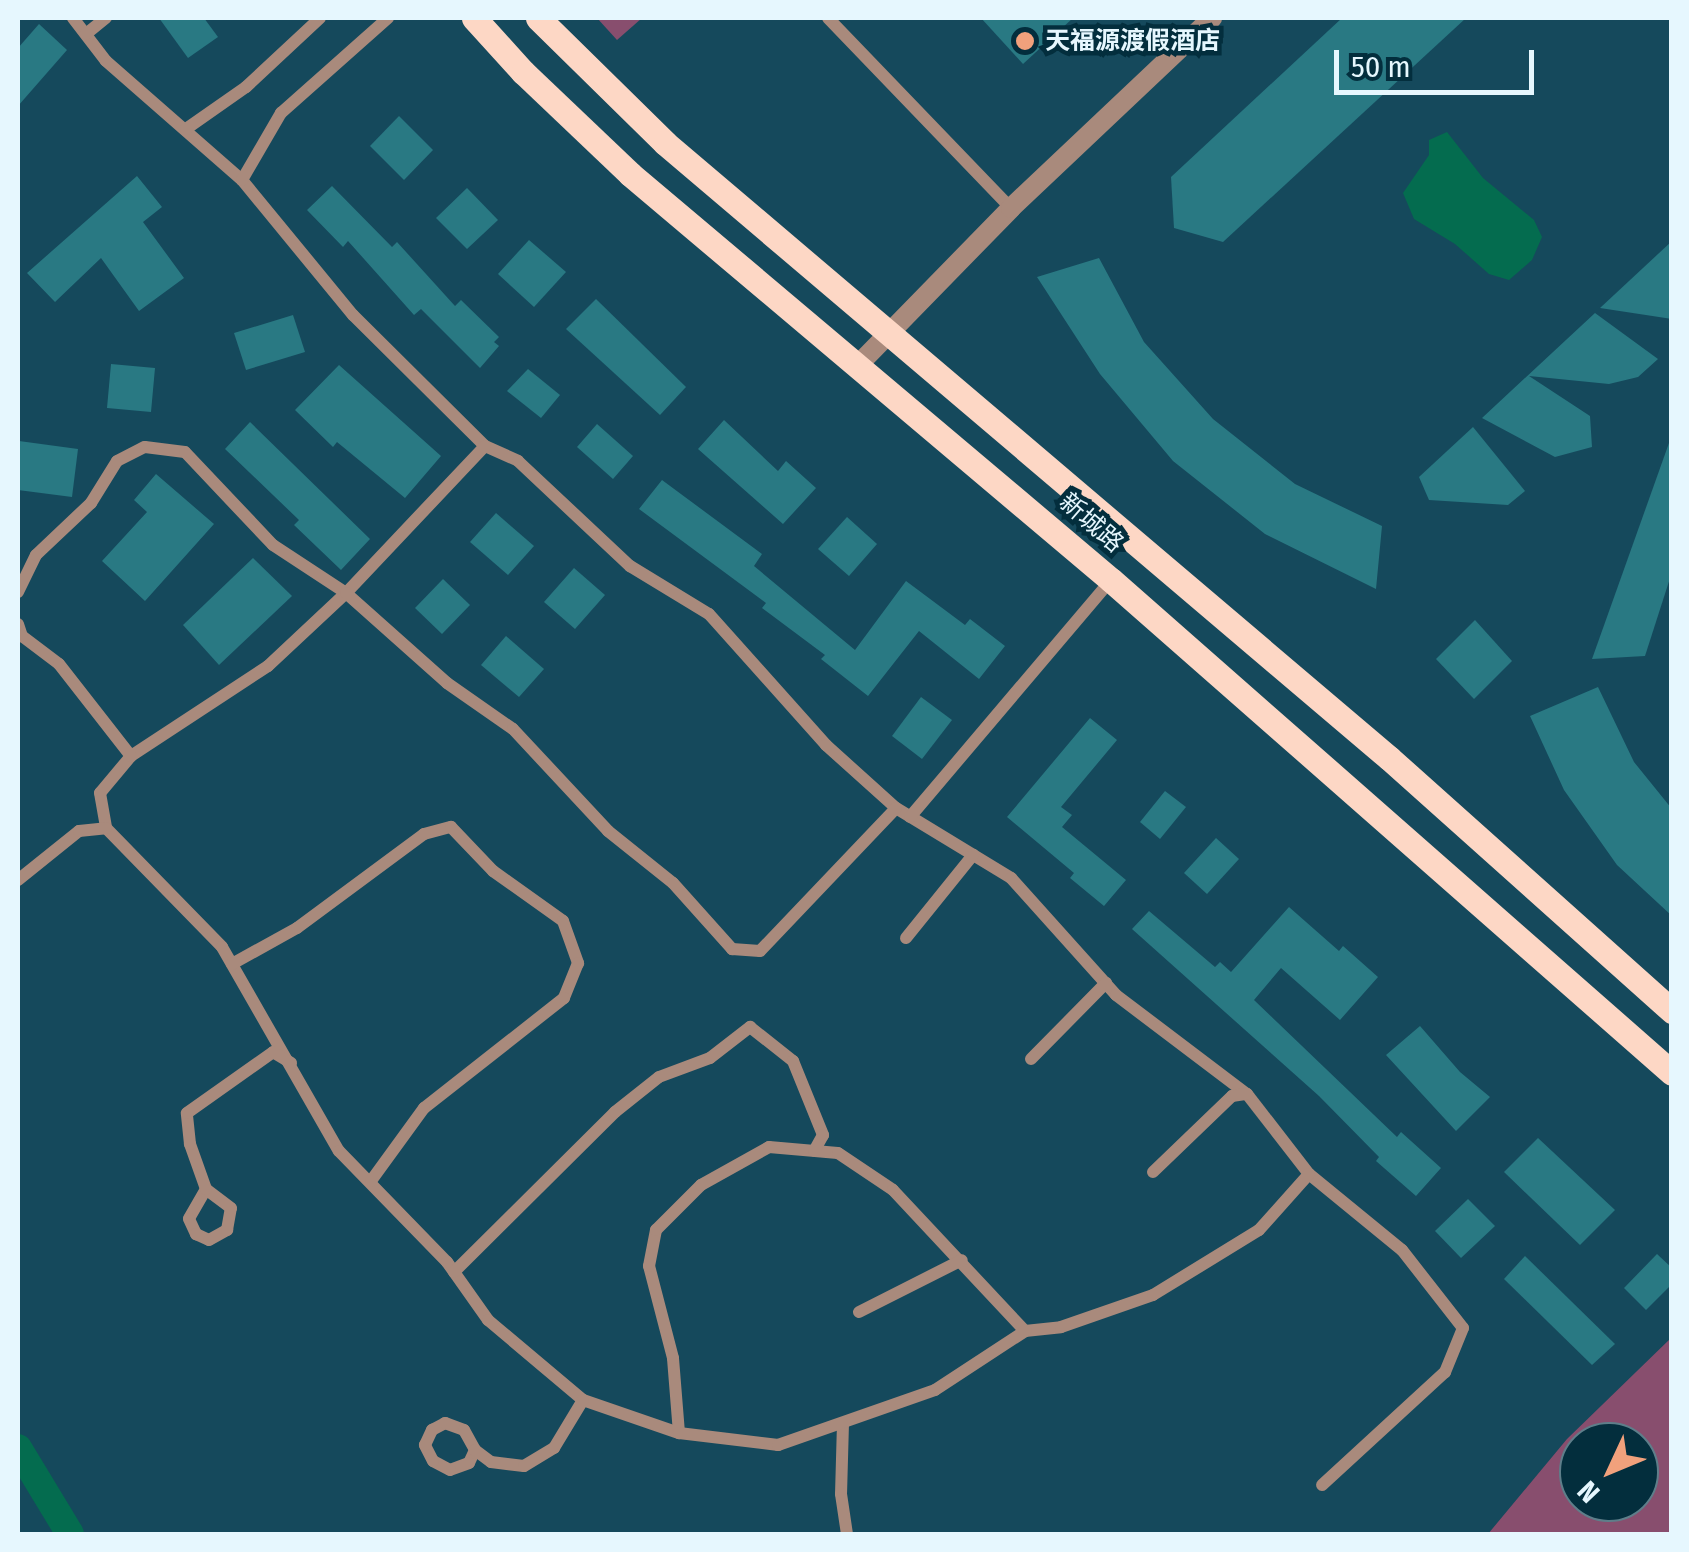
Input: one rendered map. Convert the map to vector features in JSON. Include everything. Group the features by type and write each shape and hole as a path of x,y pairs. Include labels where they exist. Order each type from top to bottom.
{"main road":[{"name":"新城路","path":"474,18 523,72 630,174 1111,580 1672,1073"},
{"name":"新城路","path":"538,18 665,143 892,331 1389,758 1672,1011"}],"street":[{"path":"859,364 1010,208 1212,18"}],"lane":[{"path":"73,18 106,61 242,180 353,315 485,446 518,461 630,566 709,614 826,744 896,808 1012,878 1106,984 1247,1094 1310,1174 1402,1250 1463,1328 1444,1372 1322,1485"},
{"path":"86,34 106,18"},
{"path":"186,129 246,87 320,18"},
{"path":"242,180 281,113 388,18"},
{"path":"828,18 1010,208"},
{"path":"485,446 346,593 268,666 130,756 100,792 106,828 222,948 339,1150 454,1272 488,1320 583,1400 679,1433 778,1445 935,1390 1025,1332 1061,1327 1154,1295 1259,1230 1310,1174"},
{"path":"18,592 36,555 91,502 117,462 144,447 185,452 273,545 346,593 448,682 513,729 608,830 674,884 732,949 760,951 896,808"},
{"path":"910,817 1111,580"},
{"path":"18,624 22,636 59,664 130,756"},
{"path":"232,964 296,928 424,834 451,827 494,871 563,922 578,963 564,998 424,1108 370,1181"},
{"path":"18,880 78,831 106,828"},
{"path":"906,938 973,854"},
{"path":"1030,1058 1106,984"},
{"path":"454,1272 503,1226 531,1190 615,1112 659,1078 710,1058 750,1027 793,1061 823,1135 814,1151"},
{"path":"206,1188 190,1144 187,1113 273,1052 293,1065"},
{"path":"1153,1172 1232,1096 1247,1094"},
{"path":"679,1433 673,1358 650,1266 656,1230 700,1185 768,1147 838,1153 892,1190 962,1260 1025,1332"},
{"path":"860,1312 962,1260"},
{"path":"475,1450 491,1462 524,1466 554,1448 583,1400"},
{"path":"843,1423 841,1494 846,1534"}],"shaded area":[{"path":"597,18 642,18 617,40"},
{"path":"1447,132 1483,178 1534,220 1542,237 1532,260 1509,280 1489,274 1455,244 1414,219 1403,193 1429,155 1429,140"},
{"path":"1671,1338 1671,1534 1488,1534 1559,1449 1559,1522 1659,1522 1659,1422 1585,1422"}],"building":[{"path":"159,18 204,18 218,37 188,58"},
{"name":"天福源渡假酒店","path":"981,18 1073,18 1023,64"},
{"path":"1342,18 1466,18 1223,242 1174,228 1171,177"},
{"path":"39,24 67,50 18,106 18,48"},
{"path":"399,116 433,150 404,180 370,146"},
{"path":"137,176 162,207 143,222 184,278 139,311 101,258 55,302 27,273"},
{"path":"332,186 392,247 397,242 455,306 461,300 499,337 494,342 499,346 480,368 421,309 414,315 348,241 343,247 307,210"},
{"path":"467,188 498,220 467,249 436,218"},
{"path":"529,240 566,272 534,307 498,274"},
{"path":"1672,241 1672,319 1600,308"},
{"path":"1099,258 1144,342 1213,419 1295,484 1382,526 1376,589 1265,534 1173,461 1100,374 1037,277"},
{"path":"596,299 686,387 660,415 566,329"},
{"path":"1595,313 1658,359 1638,377 1609,384 1529,376 1590,416 1592,447 1555,457 1482,418"},
{"path":"293,315 305,352 246,370 234,333"},
{"path":"111,364 155,368 151,412 107,408"},
{"path":"339,365 441,456 405,498 337,442 333,447 295,410"},
{"path":"528,369 560,395 541,418 507,391"},
{"path":"724,420 778,471 786,461 816,488 783,524 698,449"},
{"path":"250,422 370,539 341,570 294,525 299,520 225,449"},
{"path":"597,424 633,456 613,479 577,447"},
{"path":"1473,427 1525,491 1508,505 1429,500 1419,477"},
{"path":"19,441 78,449 72,497 18,490"},
{"path":"1669,443 1672,572 1645,656 1592,659"},
{"path":"156,474 214,524 145,601 102,561 147,512 134,500"},
{"path":"662,480 762,554 754,566 855,650 906,581 965,625 970,619 1005,646 979,679 919,631 868,696 821,659 825,655 762,608 766,603 639,509"},
{"path":"496,513 534,546 508,575 470,542"},
{"path":"847,517 877,544 849,576 818,549"},
{"path":"253,558 292,596 219,665 183,625"},
{"path":"574,568 605,595 575,629 544,602"},
{"path":"443,579 470,605 442,634 415,608"},
{"path":"1475,620 1512,661 1474,699 1436,659"},
{"path":"506,636 544,669 519,697 481,665"},
{"path":"1598,687 1634,762 1672,809 1672,916 1617,865 1564,790 1530,716"},
{"path":"921,697 952,720 922,759 892,736"},
{"path":"1090,718 1117,740 1061,807 1072,815 1062,827 1126,880 1104,906 1070,878 1074,873 1007,817"},
{"path":"1165,791 1186,807 1160,839 1140,822"},
{"path":"1216,838 1239,859 1207,894 1184,873"},
{"path":"1289,907 1339,951 1343,946 1378,977 1340,1020 1281,968 1254,1000 1397,1137 1401,1132 1441,1168 1416,1196 1376,1161 1379,1157 1319,1096 1132,929 1149,911 1215,967 1220,962 1231,972"},
{"path":"1420,1026 1460,1072 1490,1097 1456,1131 1386,1055"},
{"path":"1538,1138 1615,1210 1580,1245 1504,1172"},
{"path":"1468,1199 1495,1226 1461,1258 1435,1231"},
{"path":"1657,1254 1672,1268 1672,1284 1646,1310 1624,1288"},
{"path":"1525,1256 1615,1344 1592,1365 1504,1279"}],"waterway":[{"path":"18,1448 70,1534"}],"place":[{"name":"天福源渡假酒店","path":"1025,41"}]}
